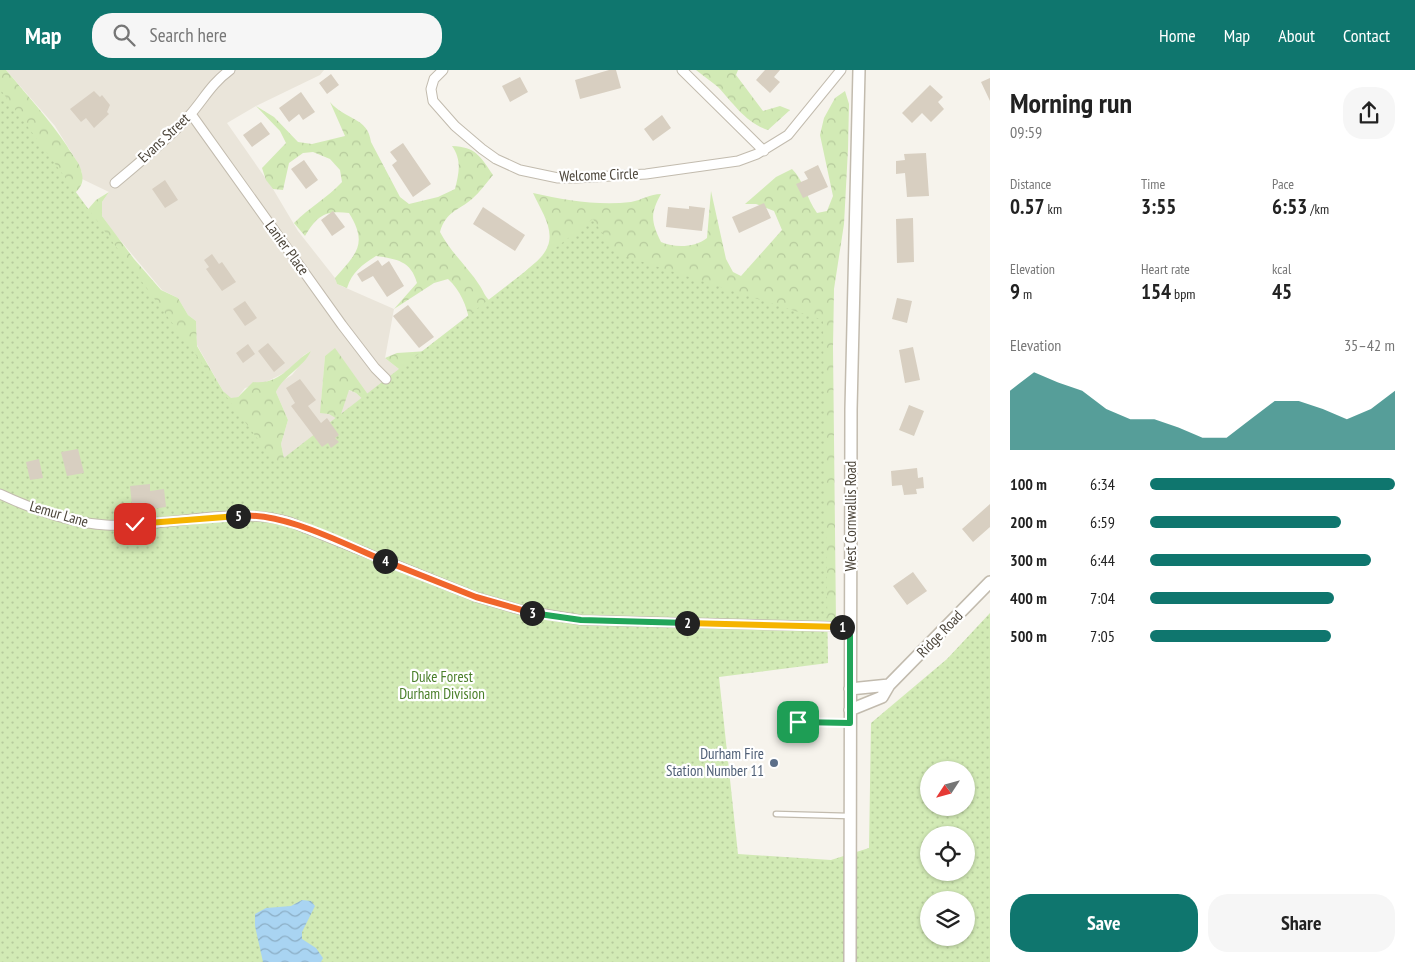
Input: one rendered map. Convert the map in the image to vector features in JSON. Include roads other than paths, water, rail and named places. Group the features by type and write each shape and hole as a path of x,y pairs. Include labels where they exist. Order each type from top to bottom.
{"street":[{"name":"Evans Street","path":"115,183 191,114 210,87 230,70"},
{"name":"Welcome Circle","path":"443,70 434,79 431,89 433,101 440,110 482,149 496,159 520,170 558,178 610,177 738,161 764,151 788,136 841,70"},
{"path":"682,70 764,151"},
{"name":"West Cornwallis Road","path":"850,962 851,409 859,70"},
{"name":"Lanier Place","path":"191,114 342,325 375,368 386,379"},
{"name":"Lemur Lane","path":"0,494 77,522 107,525 244,515 269,516 290,522 476,597 552,617 581,620 850,627"},
{"name":"Ridge Road","path":"850,710 882,696 889,685 990,582"},
{"path":"850,689 889,685"}],"lane":[{"path":"798,722 850,723"},
{"path":"776,814 850,816"}],"water":[{"path":"302,900 311,901 315,906 302,932 302,939 316,948 323,958 321,962 263,962 255,926 255,914 266,908 291,906"}],"place":[{"name":"Durham Fire Station Number 11","path":"774,763"}],"park label":[{"name":"Duke Forest Durham Division","path":"442,686"}]}
